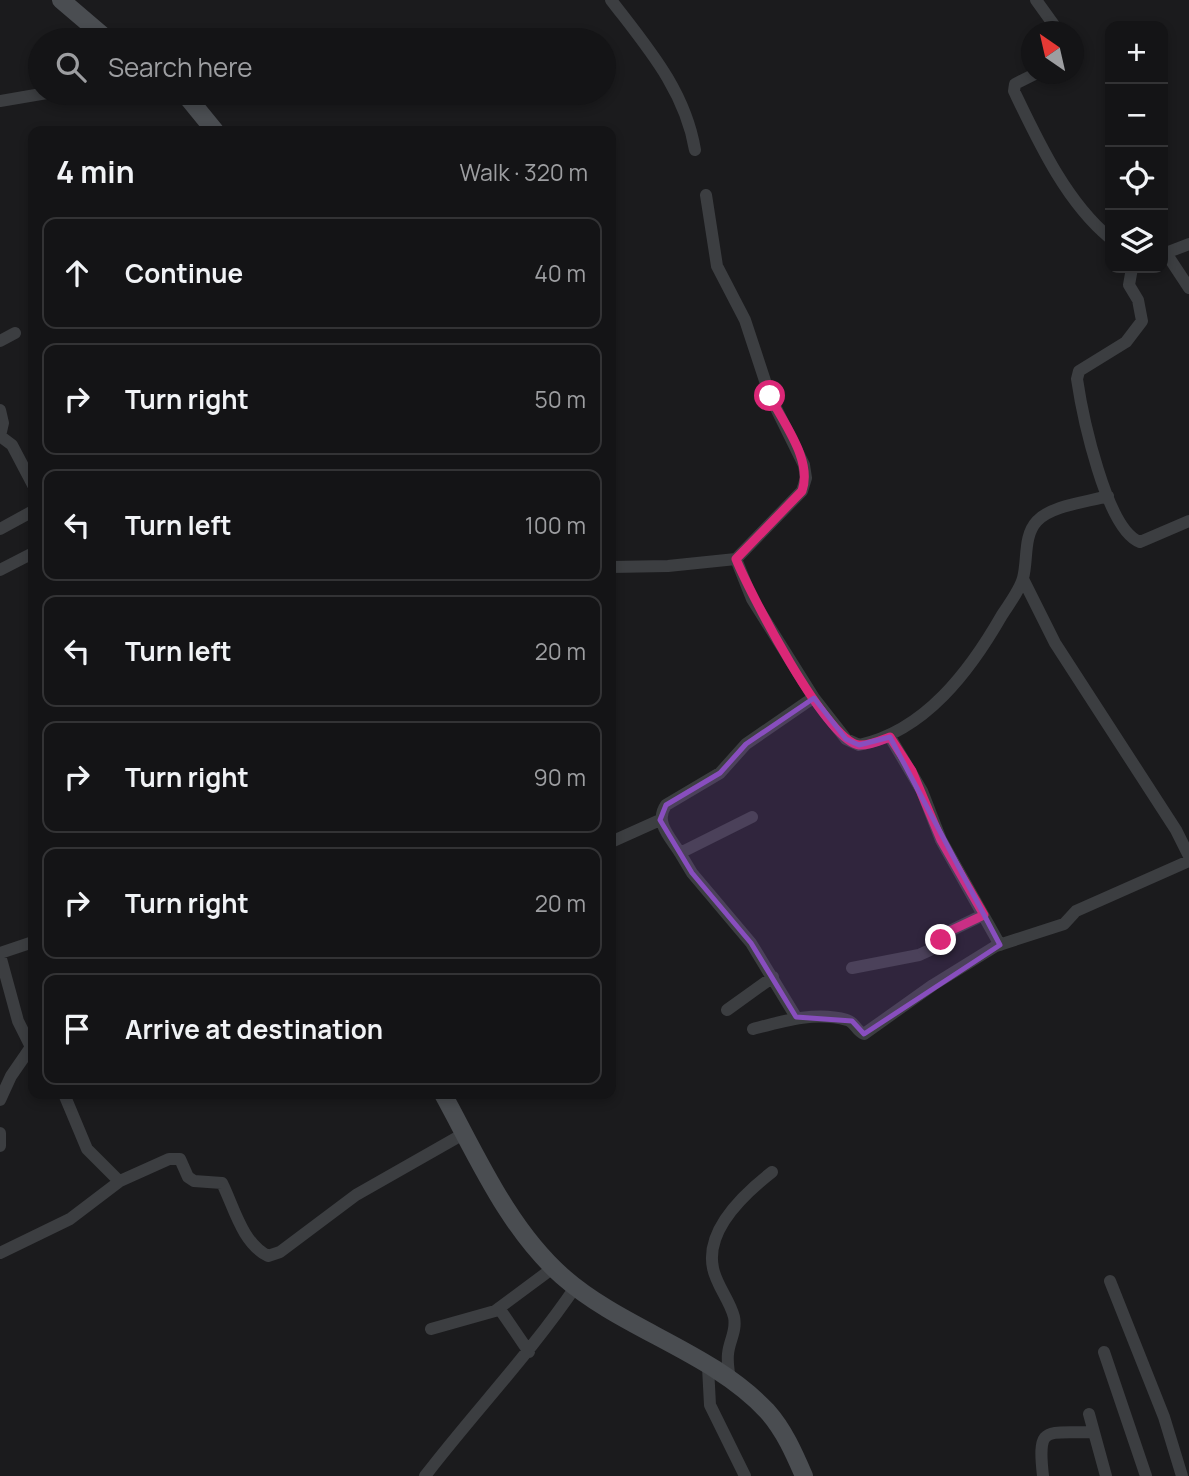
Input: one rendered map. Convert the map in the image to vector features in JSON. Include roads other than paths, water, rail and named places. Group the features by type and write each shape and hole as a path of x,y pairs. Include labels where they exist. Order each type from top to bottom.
{"street":[{"path":"61,0 91,28"},
{"path":"611,0 667,74 687,118 695,150"},
{"path":"1036,0 1051,21"},
{"path":"1021,81 1015,84 1014,91 1048,156 1087,216 1105,233"},
{"path":"0,101 28,96"},
{"path":"194,105 211,126"},
{"path":"616,567 667,566 736,559 802,491 806,478 804,465 770,396 744,320 722,280 706,195"},
{"path":"1168,252 1189,244"},
{"path":"1168,259 1189,288"},
{"path":"1131,273 1129,285 1138,300 1142,321 1126,342 1079,370 1077,379 1086,434 1108,496 1133,540 1140,542 1189,521"},
{"path":"0,341 15,333"},
{"path":"0,410 3,428 0,436 12,445 28,475"},
{"path":"736,559 752,598 814,698 846,739 859,745 890,737 951,689 973,664 1023,579 1025,550 1037,521 1058,509 1108,496"},
{"path":"0,529 28,514"},
{"path":"0,570 28,556"},
{"path":"1023,579 1055,643 1176,830 1189,856"},
{"path":"796,1017 751,943 692,873 660,820 660,813 666,805 720,773 746,744 814,698"},
{"path":"890,737 917,781 941,840 1000,945"},
{"path":"680,853 752,817"},
{"path":"616,840 660,820"},
{"path":"753,1029 796,1017 850,1020 864,1034 933,985 1000,945 1064,924 1076,911 1189,861"},
{"path":"852,968 919,955 930,950 952,930 984,915"},
{"path":"28,944 0,954 18,1021 28,1041"},
{"path":"727,1010 773,977"},
{"path":"0,1100 10,1076 28,1054"},
{"path":"66,1099 87,1149 120,1181"},
{"path":"446,1099 520,1230 553,1268 576,1286 730,1381 767,1412 792,1449 804,1476"},
{"path":"0,1133 0,1146"},
{"path":"0,1253 70,1219 120,1181 169,1159 180,1159 188,1177 194,1181 222,1183 252,1241 263,1254 274,1255 356,1195 465,1133"},
{"path":"730,1381 728,1354 734,1333 733,1315 713,1269 711,1248 719,1231 749,1191 772,1172"},
{"path":"431,1329 467,1321 499,1308 553,1268"},
{"path":"1110,1281 1164,1416 1182,1476"},
{"path":"425,1476 468,1420 529,1352 576,1286"},
{"path":"499,1308 529,1352"},
{"path":"1104,1352 1146,1476"},
{"path":"708,1367 710,1405 745,1476"},
{"path":"1088,1414 1106,1476"},
{"path":"1043,1476 1040,1444 1044,1437 1052,1433 1094,1432"}]}
